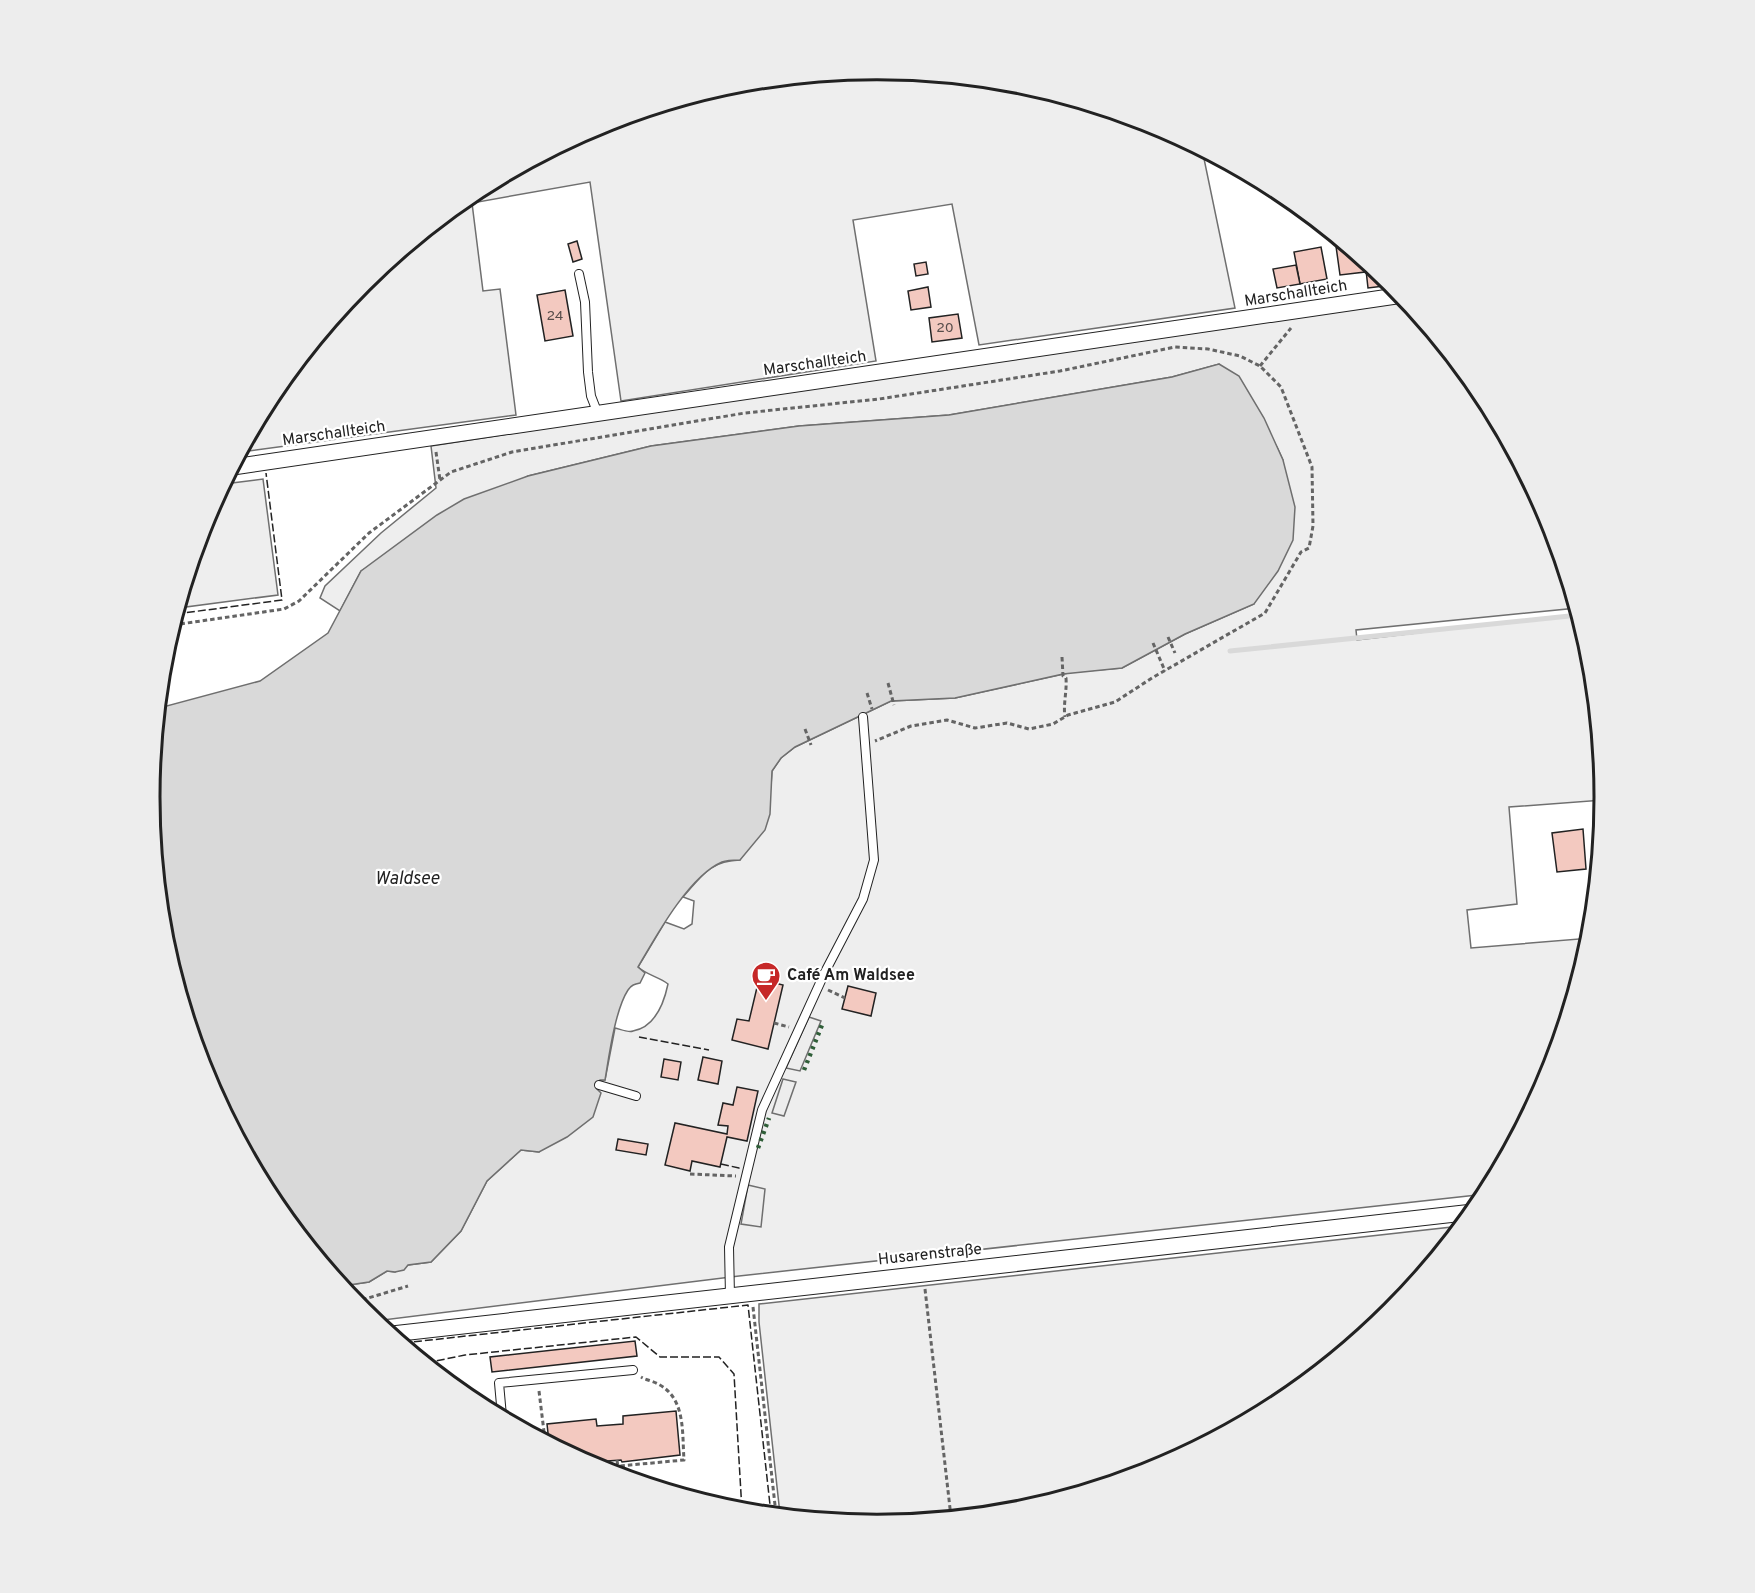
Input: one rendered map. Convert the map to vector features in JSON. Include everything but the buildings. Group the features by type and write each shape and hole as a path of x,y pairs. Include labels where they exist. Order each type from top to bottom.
{"street":[{"name":"Marschallteich","path":"241,466 1392,298"},
{"name":"Husarenstraße","path":"402,1333 1460,1213"}],"lane":[{"path":"579,274 585,302 591,396 598,414"},
{"path":"730,1296 729,1247 762,1110 819,986 863,899 874,860 868,754 863,717"},
{"path":"599,1085 636,1096"},
{"path":"501,1406 499,1383 633,1370"}],"path":[{"path":"1260,366 1305,311"},
{"path":"182,624 284,609 299,601 369,533 451,472 512,452 745,412 879,399 1048,373 1175,347 1240,356 1260,366 1281,387 1312,467 1314,526 1309,548 1301,552 1265,614 1115,702 1065,717 1053,724 1029,729 1007,723 975,728 947,720 911,726 876,740 868,754"},
{"path":"434,438 440,480"},
{"path":"1168,637 1174,653"},
{"path":"1153,643 1165,671"},
{"path":"1062,657 1063,676 1066,678 1067,689 1063,707 1065,717"},
{"path":"888,683 894,705"},
{"path":"867,693 874,714"},
{"path":"806,729 811,745"},
{"path":"819,986 845,998"},
{"path":"690,1174 745,1177"},
{"path":"923,1275 950,1509"},
{"path":"367,1298 408,1286"},
{"path":"754,1314 775,1506"},
{"path":"621,1466 684,1460 679,1407 671,1393 659,1384 642,1378 633,1370"},
{"path":"538,1379 544,1431"},
{"path":"617,1460 618,1464"}],"shaded area":[{"path":"878,80 924,81 1017,93 1108,118 1152,134 1204,158 1235,308 979,345 952,204 853,220 876,361 621,401 590,182 476,202 560,153 603,134 692,104 738,93 831,81"},
{"path":"472,205 483,291 500,289 516,415 250,451 281,398 338,324 405,257"},
{"path":"1396,303 1417,324 1474,398 1521,479 1540,522 1569,609 1356,630 1357,640 1571,615 1581,657 1593,750 1594,801 1509,807 1517,904 1467,910 1471,948 1580,939 1570,982 1540,1071 1521,1114 1474,1195 739,1276 388,1319 353,1284 369,1282 387,1271 395,1272 408,1265 431,1262 461,1231 487,1181 521,1150 539,1152 597,1089 600,1080 605,1080 615,1028 626,1031 641,1029 653,1019 664,999 668,984 638,967 665,922 684,929 692,924 694,901 683,897 701,876 721,863 740,860 771,786 772,771 781,758 795,747 891,701 955,698 1073,672 1122,668 1185,634 1254,604 1283,460 1277,447 1219,364 1172,377 949,415 799,426 651,446 528,476 361,571 340,611 320,598 325,586 381,533 436,488 431,446 790,390"},
{"path":"263,479 278,595 186,607 215,522 232,483"},
{"path":"809,1017 821,1021 800,1071 786,1068"},
{"path":"783,1079 796,1082 784,1116 772,1113"},
{"path":"748,1185 765,1189 761,1227 741,1224"},
{"path":"1450,1227 1417,1269 1350,1336 1276,1393 1236,1417 1195,1440 1108,1475 1017,1500 971,1507 878,1514 779,1506 759,1304"}],"water":[{"name":"Waldsee","path":"1219,364 1239,376 1264,418 1283,460 1295,507 1293,540 1278,571 1254,604 1185,634 1122,668 1063,674 955,698 891,701 795,747 781,758 772,771 770,814 765,830 740,860 722,862 697,880 674,908 638,967 645,973 640,983 629,988 619,1009 605,1080 600,1080 597,1089 601,1093 593,1117 567,1137 539,1152 521,1150 487,1181 461,1231 431,1262 408,1265 404,1270 395,1272 387,1271 369,1282 353,1284 309,1233 281,1195 257,1155 234,1114 199,1027 174,936 162,843 160,796 167,706 260,681 328,633 361,571 437,515 464,499 528,476 651,446 799,426 949,415 1172,377"}],"waterway":[{"path":"1230,651 1571,616"}],"hedge":[{"path":"804,1070 822,1025"},
{"path":"758,1148 769,1118"}],"fence":[{"path":"185,613 282,600 266,473"},
{"path":"639,1037 709,1050"},
{"path":"721,1164 739,1168 740,1165"},
{"path":"412,1342 748,1305 770,1505"},
{"path":"436,1361 465,1355 636,1337 660,1357 719,1357 734,1374 741,1501"}],"place":[{"name":"Café Am Waldsee","path":"766,1002"}]}
